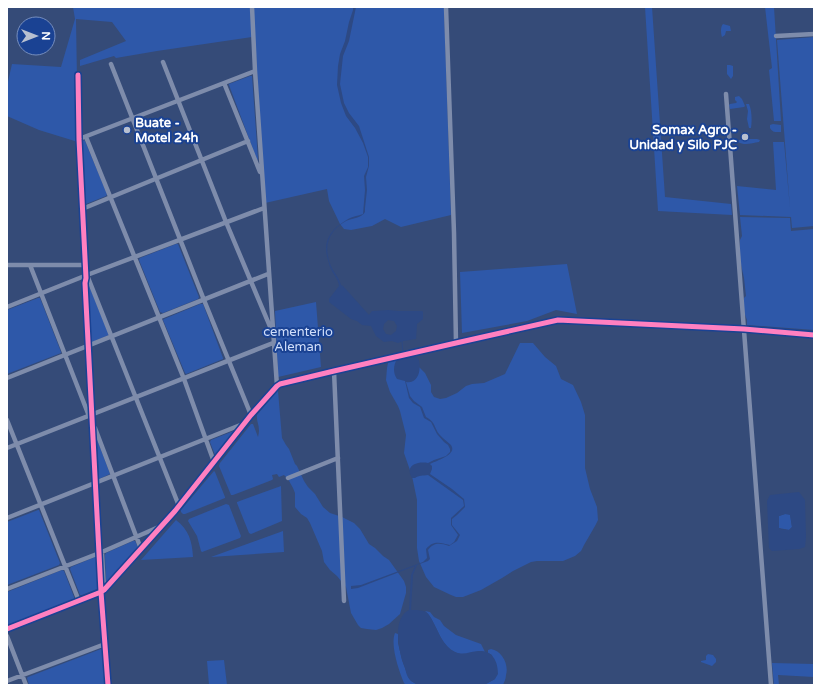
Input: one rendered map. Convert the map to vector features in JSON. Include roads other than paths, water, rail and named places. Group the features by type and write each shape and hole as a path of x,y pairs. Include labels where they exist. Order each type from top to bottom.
{"street":[{"path":"252,7 268,274 277,386"},
{"path":"446,7 454,233 456,343"},
{"path":"776,36 814,34"},
{"path":"163,62 226,222 273,332"},
{"path":"111,64 251,415"},
{"path":"79,139 255,71"},
{"path":"78,75 82,209 87,283 92,415 97,483"},
{"path":"224,83 262,177"},
{"path":"726,94 771,685"},
{"path":"86,137 184,378 214,462"},
{"path":"82,209 248,141"},
{"path":"7,307 264,208"},
{"path":"7,265 85,265"},
{"path":"30,265 65,355 92,415 95,428 141,549"},
{"path":"7,378 268,274"},
{"path":"86,276 179,506"},
{"path":"7,629 102,591 162,526 251,415 280,384 558,320 814,335"},
{"path":"7,448 273,343"},
{"path":"334,371 344,601"},
{"path":"7,420 79,600"},
{"path":"7,518 244,424"},
{"path":"95,428 100,552 108,685"},
{"path":"288,478 338,458"},
{"path":"7,589 162,526"},
{"path":"7,636 26,685"},
{"path":"7,681 105,644"}],"waterway":[{"path":"402,341 403,354"}],"place":[{"name":"Buate - Motel 24h","path":"127,130"},
{"name":"Somax Agro - Unidad y Silo PJC","path":"745,137"}],"park label":[{"name":"cementerio Aleman","path":"298,340"}]}
